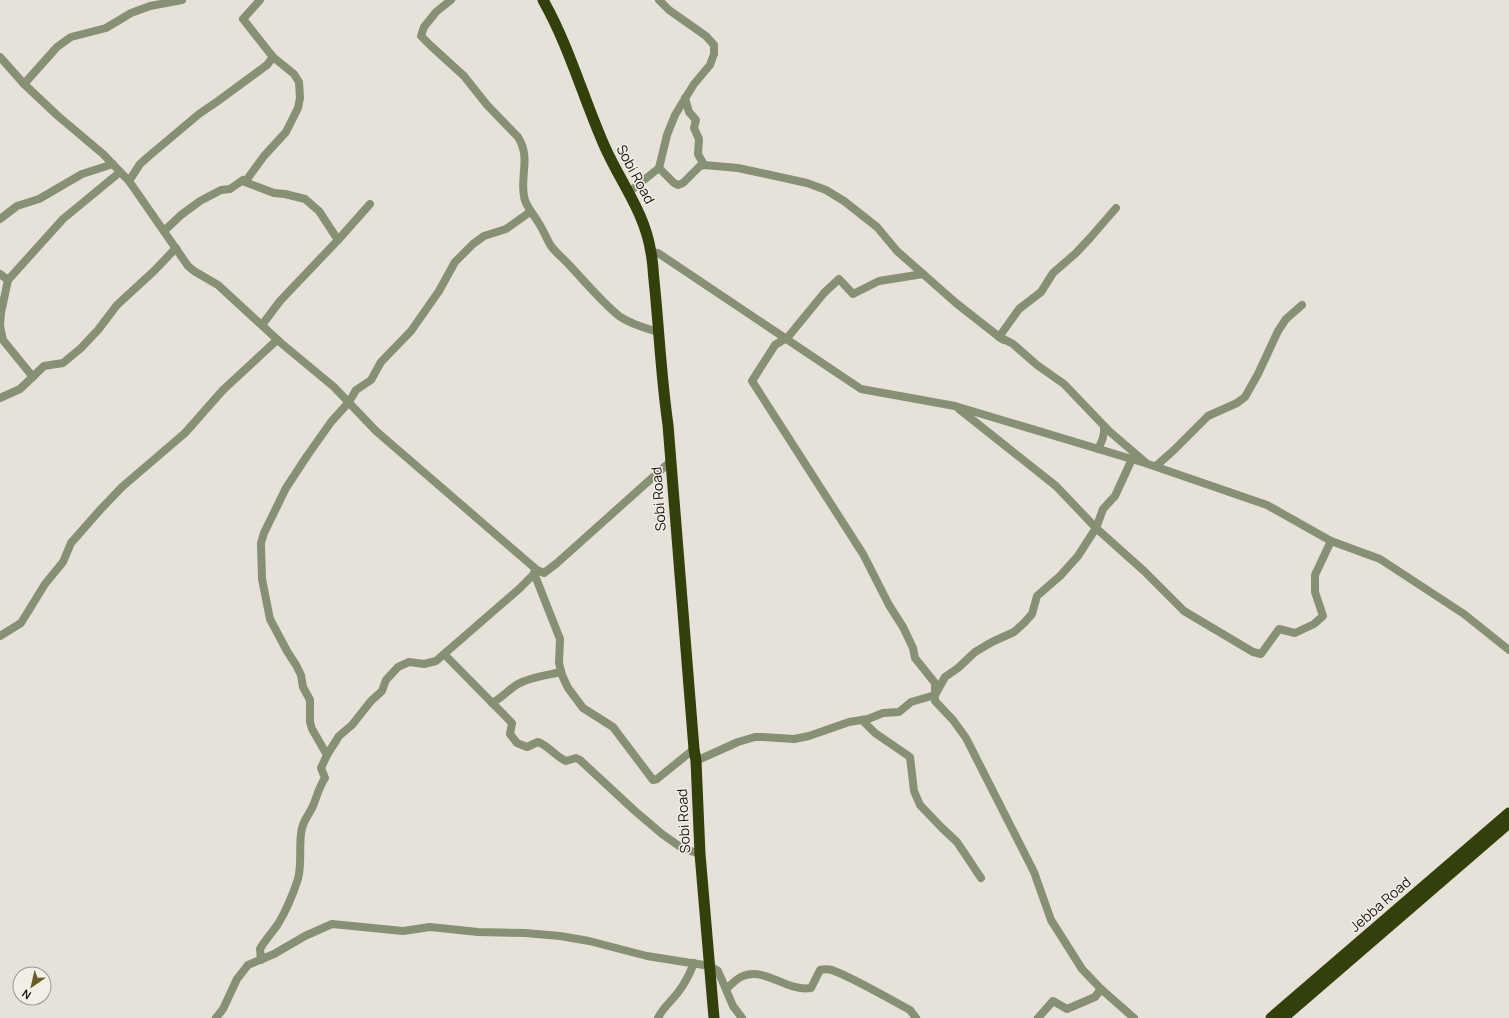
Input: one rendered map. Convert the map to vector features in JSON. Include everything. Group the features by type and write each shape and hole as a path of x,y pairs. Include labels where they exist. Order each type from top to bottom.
{"highway":[{"name":"Sobi Road","path":"543,0 558,29 604,147 621,181 630,192 639,210 651,252 662,388 668,425 674,517 696,761 700,854 714,1018"},
{"name":"Jebba Road","path":"1271,1018 1509,814"},
{"path":"1283,1018 1509,824"}],"street":[{"path":"24,84 57,47 71,37 106,28 131,13 150,6 182,0"},
{"path":"245,182 264,156 286,132 298,108 300,98 299,82 294,74 273,57 242,19 260,0"},
{"path":"451,0 436,12 424,27 421,36 464,76 487,105 522,143 526,160 523,194 530,212 538,221 551,246 599,298 620,316 658,332"},
{"path":"630,192 659,168 667,135 676,115 694,84 710,65 714,54 714,45 706,36 669,10 659,0"},
{"path":"0,57 24,84 113,164 129,181 188,266 218,286 277,340 334,387 376,431 536,572 560,639 559,663 568,688 579,704 613,727 653,780 657,779 694,749"},
{"path":"129,181 140,164 149,156 199,114 267,65 273,57"},
{"path":"685,98 689,112 696,120 694,128 699,139 698,154 704,165"},
{"path":"0,219 17,206 39,200 82,174 113,164"},
{"path":"659,168 678,185 683,183 700,166 704,165 738,168 764,173 807,183 826,190 844,201 877,227 898,250 956,303 999,337 1013,344 1037,365 1064,384 1104,426 1146,462"},
{"path":"33,377 3,340 0,326 1,313 8,280 64,219 120,172"},
{"path":"164,231 181,215 200,201 221,190 230,189 243,180 274,193 305,199 323,216 338,240"},
{"path":"262,325 280,300 338,240 370,204"},
{"path":"999,337 1019,309 1042,292 1053,273 1081,248 1116,208"},
{"path":"327,755 312,729 310,722 310,700 303,687 298,670 270,619 262,579 261,544 268,523 297,471 331,422 349,402 356,390 371,380 381,362 411,331 439,291 455,262 473,244 484,236 506,229 530,212"},
{"path":"0,398 20,389 44,366 63,363 81,348 98,330 117,305 154,271 176,248"},
{"path":"651,252 658,253 860,389 955,406 1146,462 1267,505 1332,541 1380,559 1464,614 1509,650"},
{"path":"0,274 8,280"},
{"path":"923,274 880,281 854,294 839,279 824,293 788,337 775,344 752,381 863,554 889,605 903,627 913,648 915,658 935,683 936,702 953,720 966,738 1034,872 1051,920 1082,968 1101,989 1134,1018"},
{"path":"1156,466 1208,416 1237,403 1245,397 1258,374 1278,331 1286,319 1302,305"},
{"path":"0,636 22,623 46,584 63,562 72,543 100,510 122,487 185,432 223,390 277,340"},
{"path":"955,406 1056,486 1096,528 1144,571 1184,611 1253,652 1261,654 1279,629 1295,633 1314,624 1323,616 1314,592 1315,574 1332,541"},
{"path":"1098,449 1105,432 1104,426"},
{"path":"696,761 738,742 755,737 794,740 849,722 862,720 883,713 898,712 911,702 935,694 945,677 958,668 975,652 1014,632 1032,614 1037,596 1060,576 1078,556 1096,528 1103,509 1114,496 1132,459"},
{"path":"536,572 544,573 557,563 671,461"},
{"path":"261,960 260,949 279,922 298,878 301,866 302,824 312,808 318,788 325,778 321,768 339,736 352,725 371,701 382,691 386,680 398,666 409,662 424,664 431,663 444,654 519,589 536,572"},
{"path":"444,654 512,723 510,734 517,743 527,748 538,742 544,744 558,758 566,761 576,758 580,760 662,834 682,848 700,854"},
{"path":"492,703 497,701 519,683 561,672"},
{"path":"862,720 875,733 910,757 914,791 920,805 957,842 980,878"},
{"path":"216,1018 223,1009 237,979 248,965 274,954 305,936 332,924 403,931 430,927 478,932 526,933 560,936 589,941 647,956 710,966 718,971 733,1006 742,1018"},
{"path":"658,1018 662,1010 687,981 694,963"},
{"path":"726,989 743,976 754,974 765,975 802,989 811,988 820,970 825,969 838,973 910,1010 916,1018"},
{"path":"1038,1018 1053,1001 1067,1010 1095,997 1101,989"}]}
